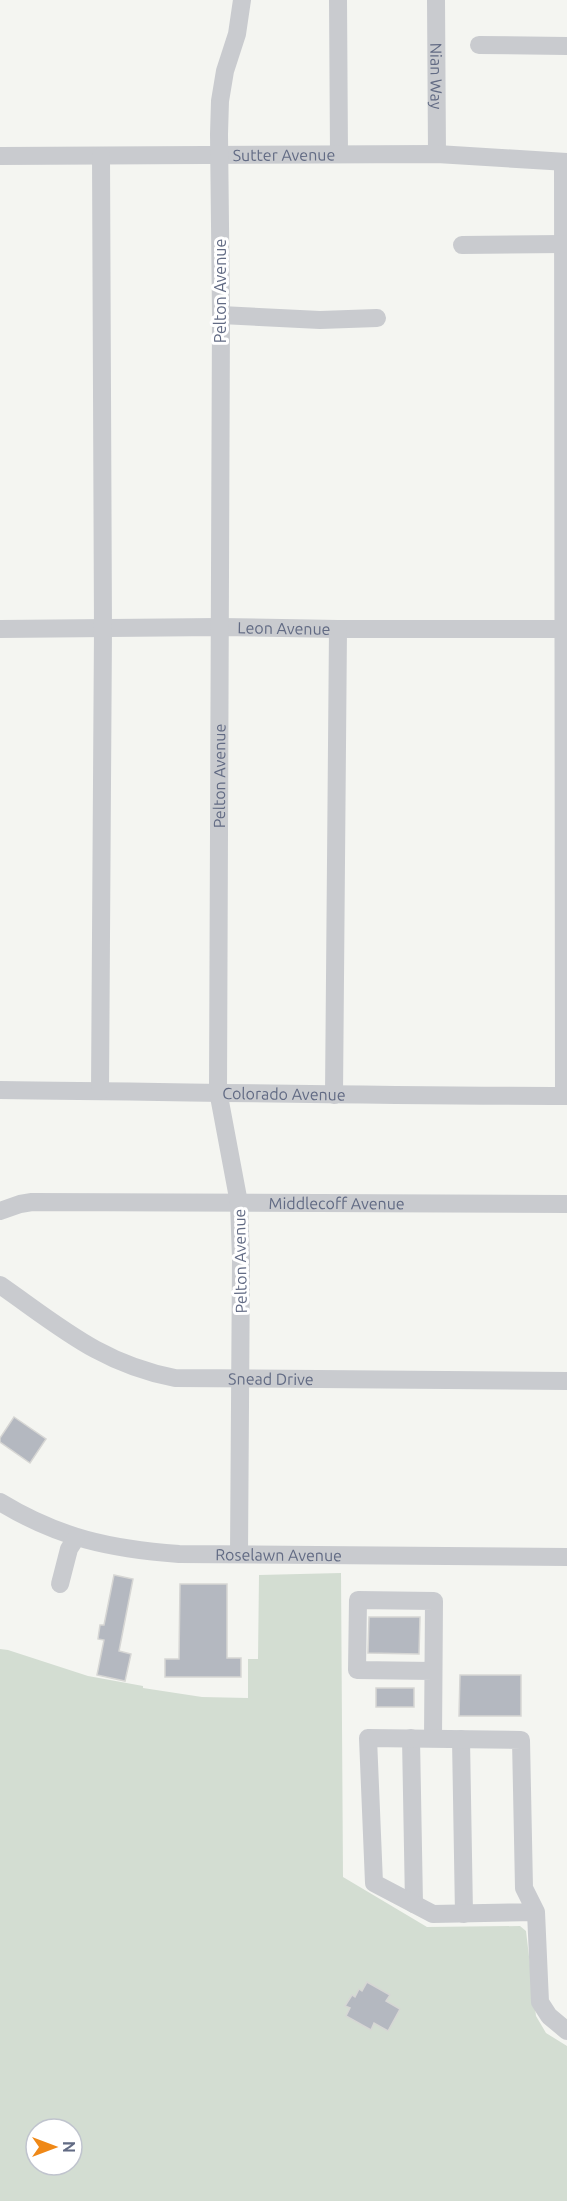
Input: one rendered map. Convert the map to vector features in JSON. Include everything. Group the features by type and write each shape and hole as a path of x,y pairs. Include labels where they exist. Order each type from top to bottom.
{"street":[{"name":"Pelton Avenue","path":"239,1554 241,1258 239,1203 218,1091 220,101 225,71 237,34 242,0"},
{"path":"338,0 339,154"},
{"name":"Nian Way","path":"436,0 437,154"},
{"path":"478,45 567,46"},
{"name":"Sutter Avenue","path":"0,156 437,154 565,162"},
{"path":"100,1091 103,629 101,156"},
{"path":"565,162 563,244 565,1096"},
{"path":"462,245 563,244"},
{"path":"221,315 320,320 377,318"},
{"name":"Leon Avenue","path":"0,629 219,627 565,629"},
{"path":"334,1095 338,629"},
{"name":"Colorado Avenue","path":"0,1090 565,1096"},
{"name":"Middlecoff Avenue","path":"0,1211 32,1202 567,1204"},
{"name":"Snead Drive","path":"0,1285 82,1342 123,1364 148,1373 175,1378 567,1381"},
{"name":"Roselawn Avenue","path":"0,1502 21,1515 76,1538 142,1552 567,1557"},
{"path":"60,1584 69,1549 76,1538"},
{"path":"433,1671 357,1670 357,1600 434,1601 433,1738"},
{"path":"536,1912 434,1914 374,1883 368,1738 521,1740 524,1888 536,1912 540,2002 544,2012 564,2029"},
{"path":"411,1738 414,1904"},
{"path":"461,1739 464,1914"}],"shaded area":[{"path":"341,1573 343,1877 427,1927 520,1926 526,1931 536,2016 546,2033 567,2046 567,2201 0,2201 0,1649 88,1676 143,1686 143,1688 202,1697 248,1698 248,1659 258,1659 259,1575"}],"building":[{"path":"14,1417 46,1439 30,1463 0,1442 0,1438"},
{"path":"114,1575 133,1579 119,1651 131,1654 125,1681 97,1675 104,1640 98,1639 100,1625 104,1625"},
{"path":"180,1584 227,1584 227,1658 241,1658 241,1677 165,1677 165,1659 179,1659"},
{"path":"369,1617 420,1617 419,1654 368,1653"},
{"path":"460,1675 521,1675 521,1716 459,1716"},
{"path":"376,1688 414,1688 414,1707 376,1707"},
{"path":"367,1982 390,1995 386,2001 400,2009 388,2031 374,2023 371,2030 346,2016 350,2008 345,2006 352,1995 355,1997 359,1989 362,1991"}]}
